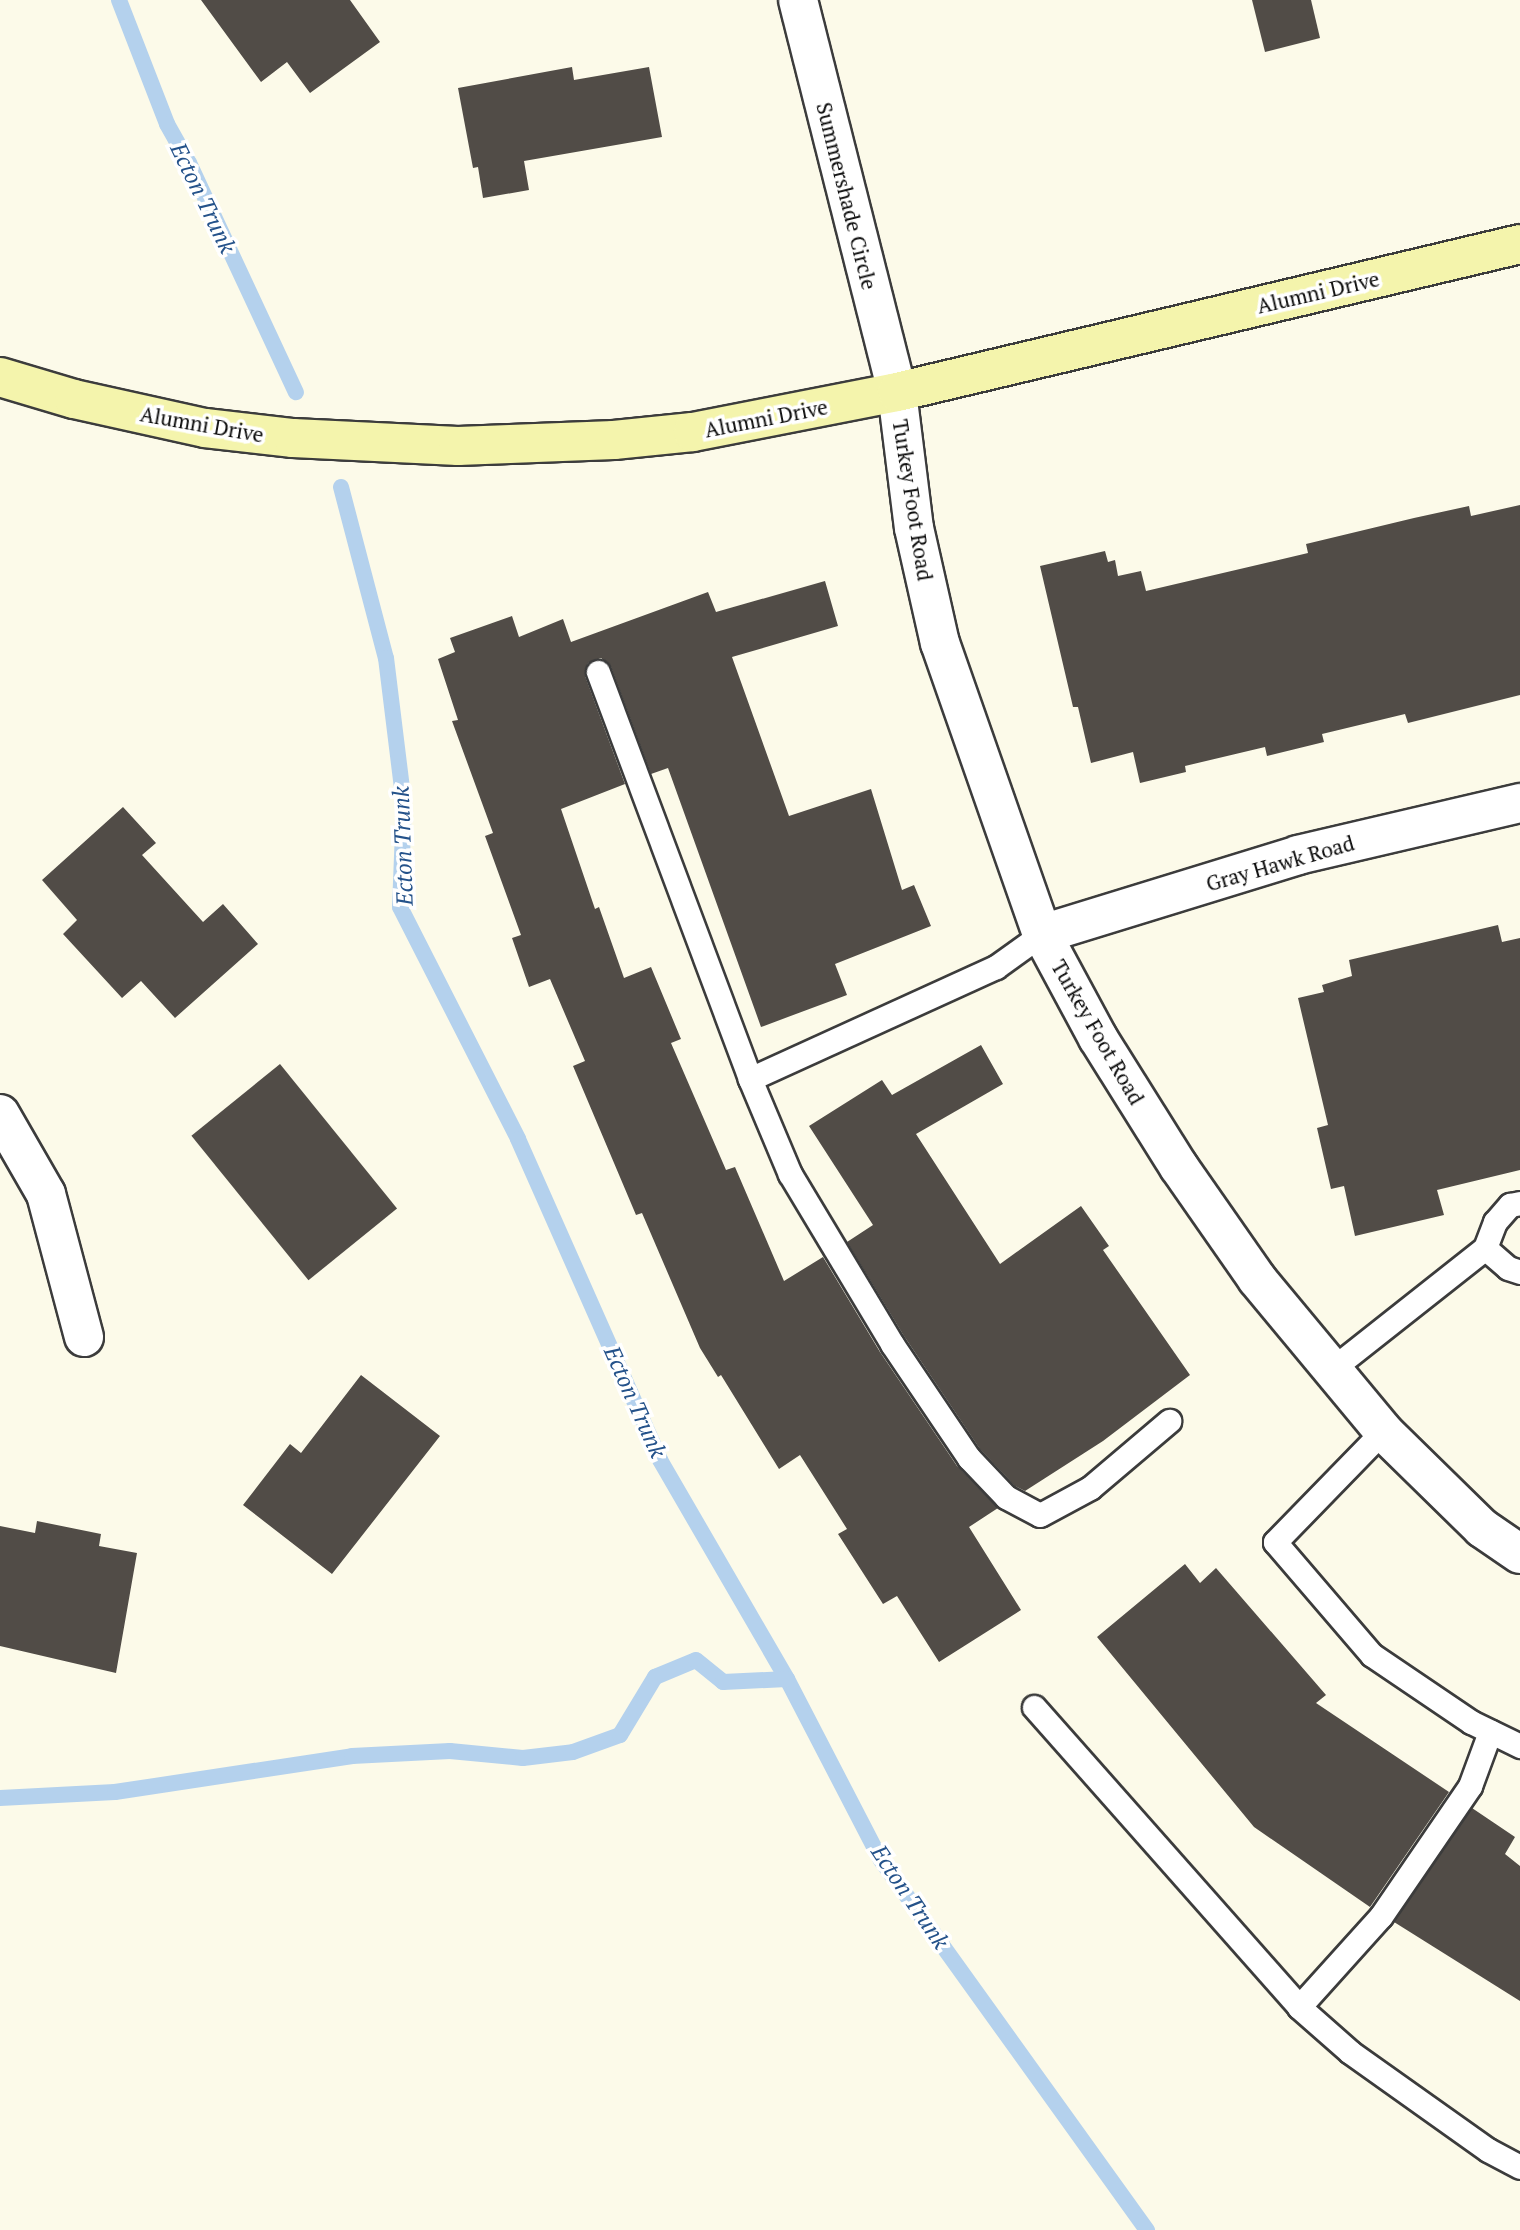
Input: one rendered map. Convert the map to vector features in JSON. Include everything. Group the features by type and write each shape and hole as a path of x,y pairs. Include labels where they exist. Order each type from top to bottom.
{"main road":[{"name":"Alumni Drive","path":"0,377 74,399 205,428 293,438 458,446 614,440 693,432 897,393 1520,244"}],"street":[{"name":"Summershade Circle","path":"798,0 897,393"},
{"name":"Turkey Foot Road","path":"897,393 914,528 940,643 1042,934 1098,1038 1178,1167 1257,1279 1383,1431 1482,1528 1520,1554"},
{"name":"Gray Hawk Road","path":"1042,934 1298,855 1520,803"},
{"path":"0,1114 46,1194 84,1337"}],"lane":[{"path":"598,672 750,1079 790,1174 892,1344 969,1458 1006,1497 1040,1516 1090,1488 1169,1421"},
{"path":"750,1079 996,967 1042,934"},
{"path":"1332,1369 1485,1248 1495,1222 1510,1205 1520,1203"},
{"path":"1485,1248 1508,1268 1520,1272"},
{"path":"1383,1431 1275,1542 1372,1655 1490,1732 1520,1746"},
{"path":"1034,1707 1299,2007 1350,2052 1488,2150 1520,2167"},
{"path":"1299,2007 1381,1916 1470,1786 1490,1732"}],"building":[{"path":"201,0 350,0 380,42 310,93 287,62 261,82"},
{"path":"1252,0 1311,0 1320,38 1265,52"},
{"path":"572,67 574,80 649,67 662,137 524,161 529,190 483,198 478,167 473,168 458,88"},
{"path":"1520,505 1520,695 1408,723 1405,714 1322,734 1324,742 1267,756 1265,747 1185,766 1186,772 1140,783 1133,752 1091,763 1078,707 1073,707 1040,566 1105,551 1108,562 1115,560 1118,576 1141,571 1146,591 1308,553 1306,544 1414,518 1469,506 1471,516"},
{"path":"825,581 838,626 732,657 789,816 871,789 902,890 914,885 931,926 835,964 847,995 761,1027 668,768 651,774 611,667 601,658 588,663 585,676 625,784 561,809 595,909 599,907 624,978 651,967 681,1039 671,1043 726,1170 735,1167 784,1281 823,1257 880,1352 957,1466 998,1508 969,1527 1021,1610 939,1662 897,1596 883,1604 838,1534 847,1529 800,1455 779,1469 721,1375 718,1377 700,1348 642,1213 636,1215 573,1066 585,1061 550,979 529,987 512,938 521,935 485,836 493,833 452,721 458,720 438,659 455,652 450,638 512,616 519,637 563,619 571,642 708,592 716,612"},
{"path":"123,807 156,843 142,855 203,922 223,904 258,944 175,1018 141,981 122,998 63,934 77,920 42,880"},
{"path":"1498,925 1502,942 1520,938 1520,1170 1437,1190 1444,1215 1355,1236 1344,1186 1331,1189 1317,1128 1328,1125 1298,998 1324,992 1322,985 1352,976 1349,960"},
{"path":"981,1045 1003,1084 916,1134 1000,1264 1081,1206 1109,1246 1103,1250 1190,1375 1103,1441 1025,1491 1015,1486 980,1449 904,1336 847,1242 873,1225 809,1126 882,1080 892,1095"},
{"path":"280,1064 397,1209 308,1280 191,1136"},
{"path":"361,1375 440,1436 332,1574 243,1505 290,1444 301,1453"},
{"path":"37,1521 101,1534 99,1546 137,1553 116,1673 0,1646 0,1526 35,1533"},
{"path":"1185,1564 1200,1583 1216,1568 1326,1695 1316,1703 1449,1792 1370,1907 1254,1827 1097,1637"},
{"path":"1472,1808 1515,1837 1505,1854 1520,1866 1520,2001 1394,1922"}],"waterway":[{"name":"Ecton Trunk","path":"119,0 167,124 189,163 296,392"},
{"name":"Ecton Trunk","path":"341,487 386,658 404,804 400,907 518,1139 660,1460 787,1679 881,1860 1147,2230"},
{"path":"0,1798 115,1792 352,1756 450,1751 523,1758 573,1752 620,1735 655,1677 696,1660 723,1682 787,1679"}]}
